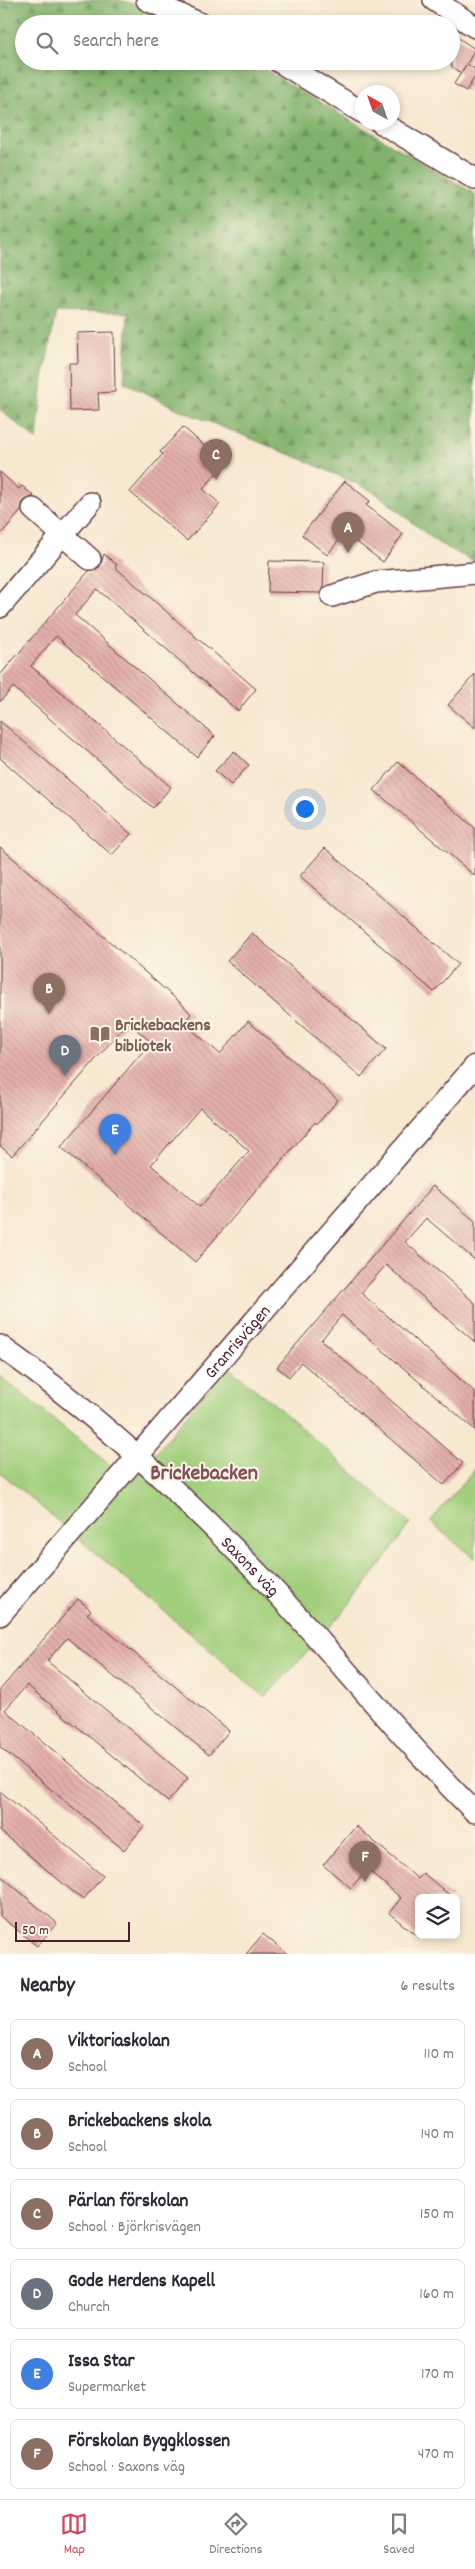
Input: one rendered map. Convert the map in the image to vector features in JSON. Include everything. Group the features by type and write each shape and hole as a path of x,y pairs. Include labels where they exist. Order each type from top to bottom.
{"street":[{"path":"147,0 181,15"},
{"path":"434,0 458,15"},
{"path":"460,16 475,26"},
{"path":"293,70 355,108"},
{"path":"393,130 475,180"},
{"path":"0,607 90,503"},
{"path":"33,509 90,559"},
{"path":"332,596 376,582 475,573"},
{"name":"Granrisvägen","path":"0,1615 475,1066"},
{"name":"Saxons väg","path":"0,1346 137,1456 268,1585 417,1751 475,1812"}],"green space":[{"path":"0,0 120,0 166,15 15,15 15,70 265,70 355,123 355,130 367,130 475,194 475,562 438,543 376,493 304,460 182,411 124,382 128,313 56,312 43,379 37,440 0,410"},
{"path":"226,1366 274,1404 410,1523 360,1592 265,1697 0,1472 0,1376 132,1483"},
{"path":"475,1469 475,1559 430,1522"}],"building":[{"path":"460,39 475,49 467,64 475,69 475,77 466,91 454,84 461,73 457,70 460,70"},
{"path":"114,332 115,392 98,393 99,410 70,411 69,363 78,363 77,333"},
{"path":"183,427 225,464 203,489 220,504 187,541 130,492 163,454 160,452"},
{"path":"0,472 19,489 22,486 34,496 23,501 21,511 0,535"},
{"path":"345,481 370,501 366,505 403,534 383,562 345,533 327,555 302,535"},
{"path":"104,554 117,565 115,567 256,689 238,711 97,589 75,615 215,736 197,757 56,636 31,666 171,787 153,808 13,687 0,702 0,675 89,571 100,567"},
{"path":"269,561 324,562 323,587 320,593 268,592"},
{"path":"475,674 475,728 448,705"},
{"path":"0,721 131,834 112,855 0,758"},
{"path":"234,751 249,765 231,785 215,771"},
{"path":"398,762 475,828 475,876 374,790"},
{"path":"0,847 183,1005 191,1014 184,1023 220,1054 248,1021 338,1100 317,1124 315,1122 195,1262 61,1147 151,1042 128,1022 12,1156 0,1146","holes":["200,1108 249,1151 200,1207 151,1165"]},
{"path":"325,848 458,964 434,992 300,876"},
{"path":"252,933 386,1049 361,1077 227,961"},
{"path":"433,1186 475,1221 475,1260 426,1218 405,1242 475,1303 475,1342 386,1265 361,1293 475,1392 475,1430 342,1315 321,1340 463,1463 444,1485 301,1362 289,1377 277,1367"},
{"path":"78,1599 91,1610 87,1614 229,1731 209,1755 67,1638 47,1661 188,1778 168,1802 27,1685 5,1710 144,1826 124,1850 0,1747 0,1690"},
{"path":"0,1791 103,1876 83,1900 0,1831"},
{"path":"356,1826 418,1879 423,1873 448,1894 415,1894 415,1935 389,1913 401,1898 367,1869 351,1888 323,1865"},
{"path":"0,1875 57,1923 37,1946 0,1916"},
{"path":"263,1934 287,1954 246,1954"}],"place":[{"name":"Pärlan förskolan","path":"216,480"},
{"name":"Viktoriaskolan","path":"348,553"},
{"name":"Brickebackens skola","path":"49,1014"},
{"name":"Brickebackens bibliotek","path":"100,1034"},
{"name":"Gode Herdens Kapell","path":"65,1076"},
{"name":"Issa Star","path":"115,1155"},
{"name":"Förskolan Byggklossen","path":"365,1882"}],"district":[{"name":"Brickebacken","path":"204,1471"}]}
